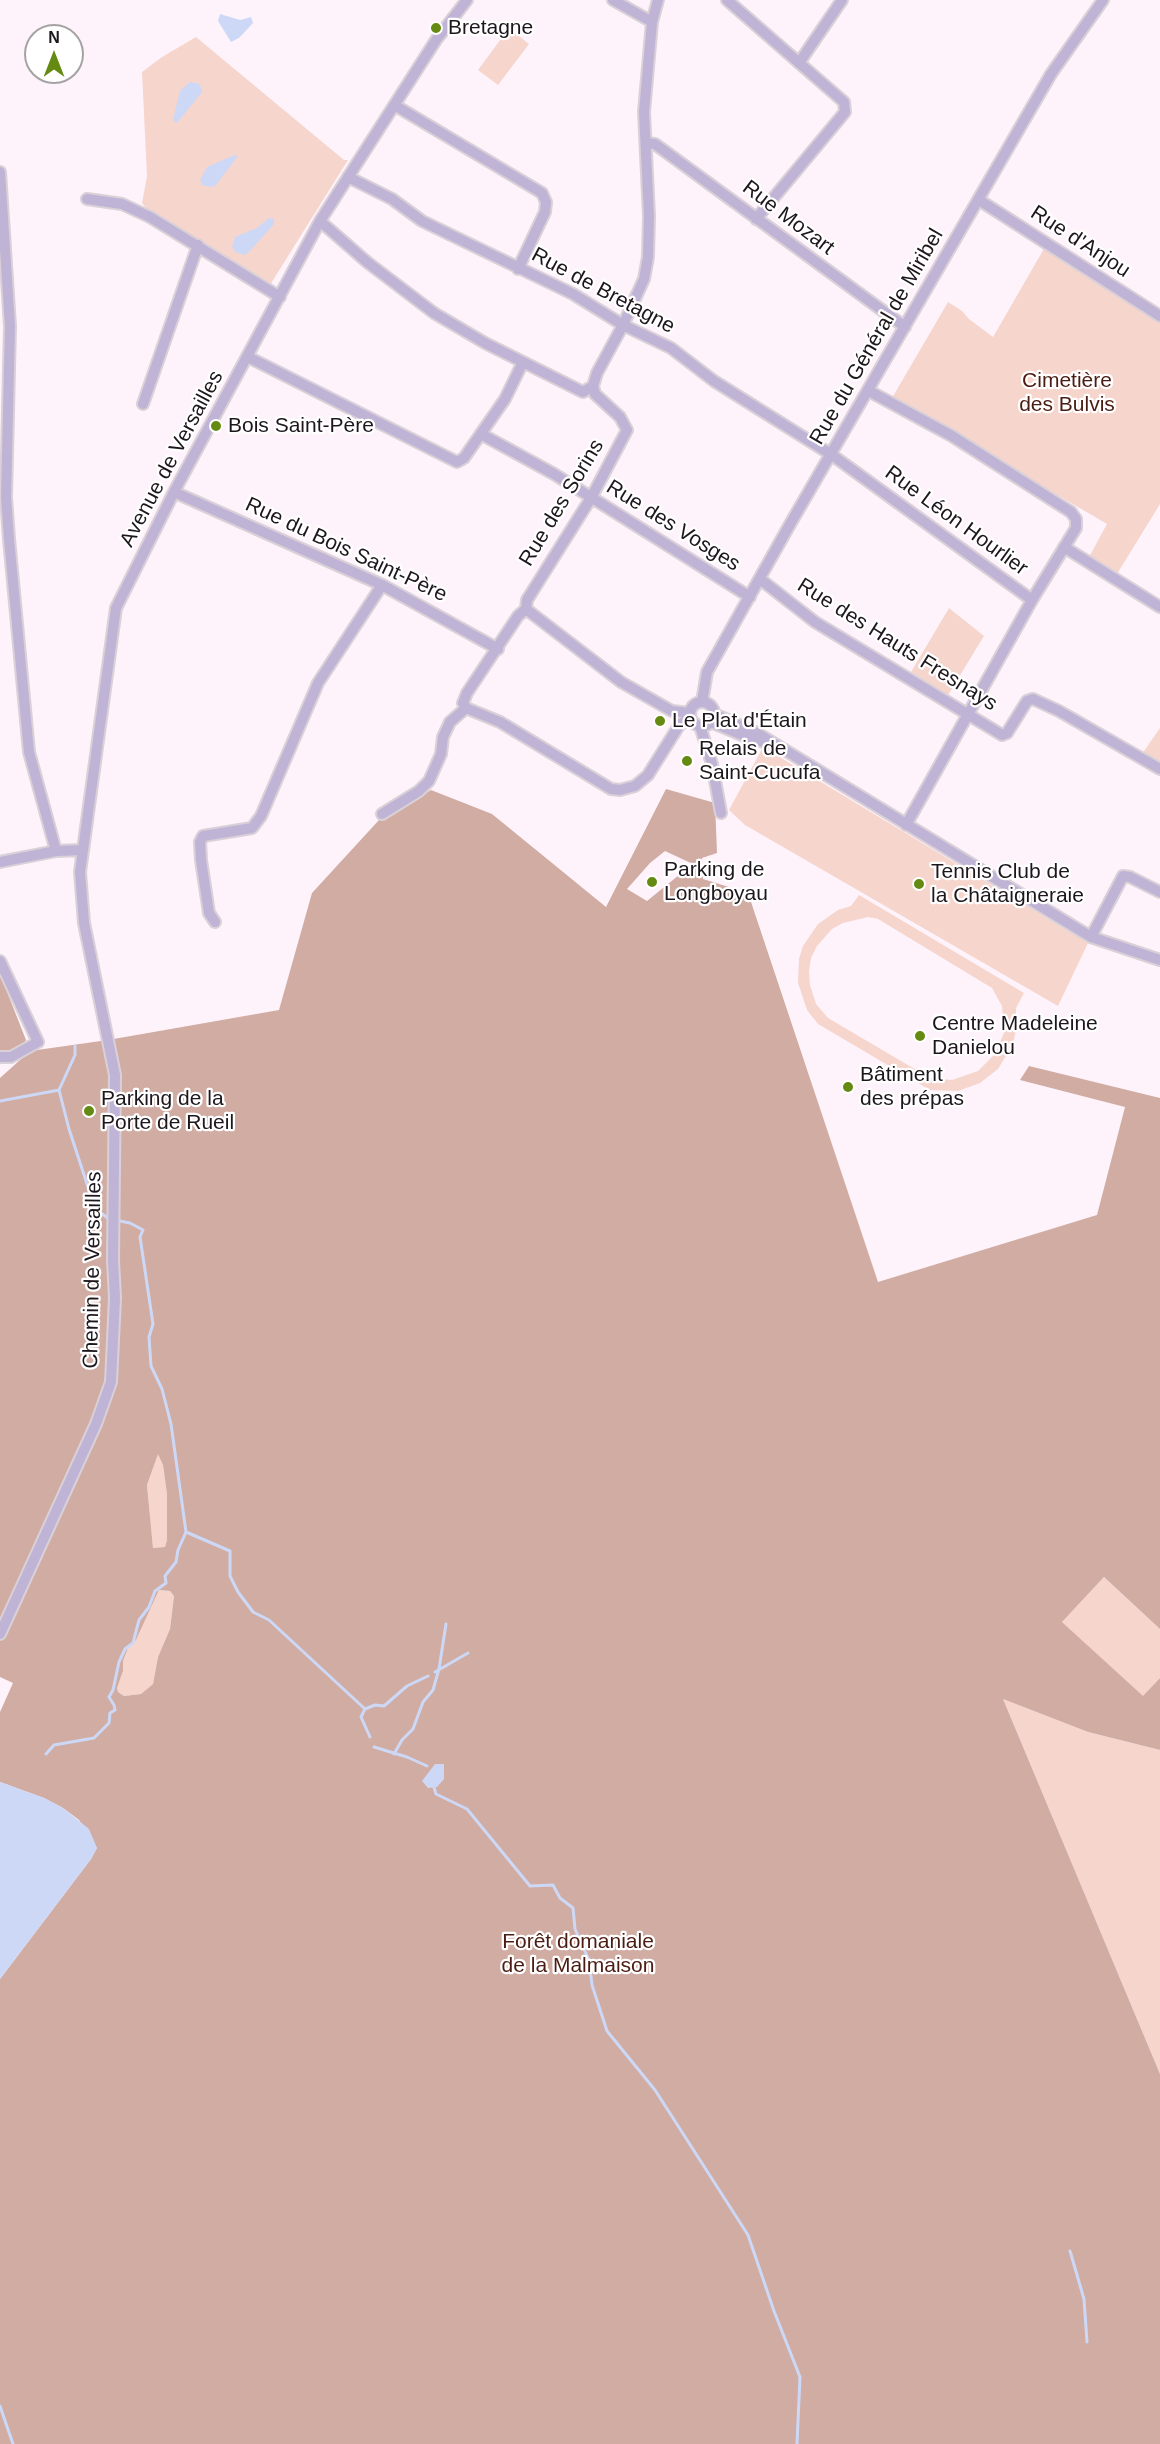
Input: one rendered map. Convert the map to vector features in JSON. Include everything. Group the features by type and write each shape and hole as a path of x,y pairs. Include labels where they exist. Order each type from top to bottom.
{"street":[{"name":"Avenue de Versailles","path":"99,992 84,922 80,872 116,608 174,492 320,220 396,106 436,40 467,0"},
{"path":"614,0 652,22"},
{"path":"320,220 367,262 434,313 484,344 583,392 593,386 597,373 644,279 648,257 650,216 644,112 652,22 658,0"},
{"path":"727,0 844,102 845,112 756,219"},
{"path":"799,63 842,0"},
{"name":"Rue du Général de Miribel","path":"702,702 707,672 760,579 1051,74 1103,0"},
{"path":"396,106 542,193 546,202 545,212 518,269"},
{"name":"Rue Mozart","path":"646,143 655,144 906,327"},
{"path":"0,172 10,326 6,497 9,539 29,752 56,851"},
{"name":"Rue de Bretagne","path":"348,177 392,199 422,221 573,294 623,325 671,348 714,381 832,455"},
{"path":"87,199 122,204 150,218 198,245 280,297"},
{"name":"Rue d'Anjou","path":"979,200 1160,316"},
{"path":"143,404 198,245"},
{"path":"248,357 457,462 464,458 481,434 504,399 523,362"},
{"name":"Rue des Sorins","path":"382,814 419,791 429,781 441,754 443,737 450,722 466,708 463,703 467,693 518,616 526,609 527,600 591,498 627,430 620,417 594,394 593,386"},
{"name":"Rue Léon Hourlier","path":"832,455 1032,600 1076,528 1076,519 1071,512 952,436 869,391"},
{"name":"Rue des Vosges","path":"481,434 554,474 750,597"},
{"name":"Rue du Bois Saint-Père","path":"174,492 382,585 498,649"},
{"path":"1064,546 1160,607"},
{"name":"Rue des Hauts Fresnays","path":"760,579 815,622 1002,735 1007,733 1027,701 1033,699 1059,711 1160,769"},
{"path":"215,922 209,913 200,842 203,836 252,828 261,816 318,683 382,585"},
{"path":"906,825 1032,600"},
{"path":"526,609 621,682 672,711 690,716 700,726 712,764 721,813"},
{"path":"466,708 500,722 611,789 620,790 635,786 648,775 680,724 690,716 691,708 702,702 708,704 713,718"},
{"path":"700,726 713,718"},
{"path":"713,718 757,733 1091,937 1160,960"},
{"path":"0,862 56,851 83,850"},
{"path":"1091,937 1123,876 1130,877 1160,892"},
{"path":"0,961 38,1042 11,1057 0,1057"},
{"name":"Chemin de Versailles","path":"0,1634 96,1424 111,1382 115,1298 113,1260 115,1075 99,992"}],"green space":[{"path":"509,28 529,44 498,85 478,70"},
{"path":"196,37 344,160 348,160 270,285 146,208 142,203 147,176 142,72"},
{"name":"Cimetière des Bulvis","path":"1045,247 1160,320 1160,504 1117,574 1089,557 1107,524 892,398 948,302 993,337"},
{"path":"949,608 984,636 948,695 911,672"},
{"path":"1160,728 1160,765 1142,754"},
{"name":"Tennis Club de la Châtaigneraie","path":"763,747 1088,943 1058,1006 745,825 729,810"},
{"name":"Forêt domaniale de la Malmaison","path":"666,789 715,803 717,853 702,858 703,879 748,893 878,1282 1097,1215 1125,1107 1020,1080 1029,1066 1160,1098 1160,1629 1104,1577 1062,1622 1143,1696 1160,1678 1160,1750 1088,1732 1003,1699 1160,2074 1160,2444 0,2444 0,1979 97,1848 79,1820 63,1808 44,1798 0,1782 0,1712 13,1683 0,1677 0,1078 30,1051 108,1040 279,1010 312,893 379,820 431,790 492,814 606,907","holes":["665,851 695,865 647,901 627,889 650,863","158,1454 163,1465 167,1494 165,1547 153,1548 147,1485","159,1590 170,1591 174,1596 170,1629 158,1657 153,1684 141,1694 124,1696 118,1692 117,1688 128,1648 136,1640"]},
{"path":"859,895 1024,993 1016,1008 1016,1030 1013,1044 998,1069 980,1083 958,1091 930,1090 818,1024 807,1010 798,983 799,959 803,946 818,924 838,910 851,906","holes":["868,917 878,919 992,988 1002,1006 1004,1033 995,1054 978,1071 952,1080 930,1078 828,1018 816,1004 810,985 809,971 811,958 817,946 832,929 843,923"]},
{"path":"0,974 26,1040 18,1052 0,1055"},
{"path":"158,1453 163,1465 167,1494 167,1540 165,1547 153,1548 147,1485"},
{"path":"1104,1577 1160,1629 1160,1678 1143,1697 1062,1622"},
{"path":"159,1590 170,1591 174,1596 170,1629 158,1657 153,1684 141,1694 124,1696 118,1692 117,1688 123,1671 123,1661 128,1648 136,1640"},
{"path":"1003,1699 1088,1732 1160,1750 1160,2074"}],"water":[{"path":"220,14 240,20 251,17 253,23 239,38 231,42 218,21"},
{"path":"190,82 200,84 202,92 177,123 173,120 180,91"},
{"path":"235,155 238,156 215,186 202,185 200,180 207,167"},
{"path":"269,218 274,219 274,224 248,253 243,255 234,251 232,247 235,237 257,228"},
{"path":"435,1764 444,1764 444,1779 437,1787 428,1788 422,1781"},
{"path":"0,1782 44,1798 63,1808 89,1829 97,1848 0,1979"}],"waterway":[{"path":"75,1046 75,1055 59,1090 87,1184 101,1213 109,1219"},
{"path":"0,1101 59,1090"},
{"path":"46,1754 54,1745 94,1738 109,1723 110,1713 115,1710 109,1697 113,1690 119,1662 125,1649 133,1643 139,1620 149,1607 155,1591 166,1583 165,1576 176,1562 178,1550 186,1532 171,1424 162,1389 151,1366 149,1337 153,1324 140,1237 143,1230 120,1221"},
{"path":"186,1532 230,1551 230,1576 238,1592 253,1612 269,1620 365,1709 361,1717 370,1737"},
{"path":"394,1754 402,1740 413,1729 423,1702 433,1690 439,1669 446,1624"},
{"path":"435,1672 468,1653"},
{"path":"365,1709 375,1705 384,1706 407,1686 428,1676"},
{"path":"374,1747 427,1766"},
{"path":"433,1784 436,1794 467,1809 530,1886 553,1885 560,1898 573,1908 575,1929 589,1960 592,1985 607,2031 655,2090 748,2235 800,2377 797,2444"},
{"path":"1070,2251 1084,2299 1087,2342"},
{"path":"0,2406 13,2444"}],"place":[{"name":"Bretagne","path":"436,28"},
{"name":"Bois Saint-Père","path":"216,426"},
{"name":"Le Plat d'Étain","path":"660,721"},
{"name":"Relais de Saint-Cucufa","path":"687,761"},
{"name":"Parking de Longboyau","path":"652,882"},
{"name":"Tennis Club de la Châtaigneraie","path":"919,884"},
{"name":"Centre Madeleine Danielou","path":"920,1036"},
{"name":"Bâtiment des prépas","path":"848,1087"},
{"name":"Parking de la Porte de Rueil","path":"89,1111"}]}
